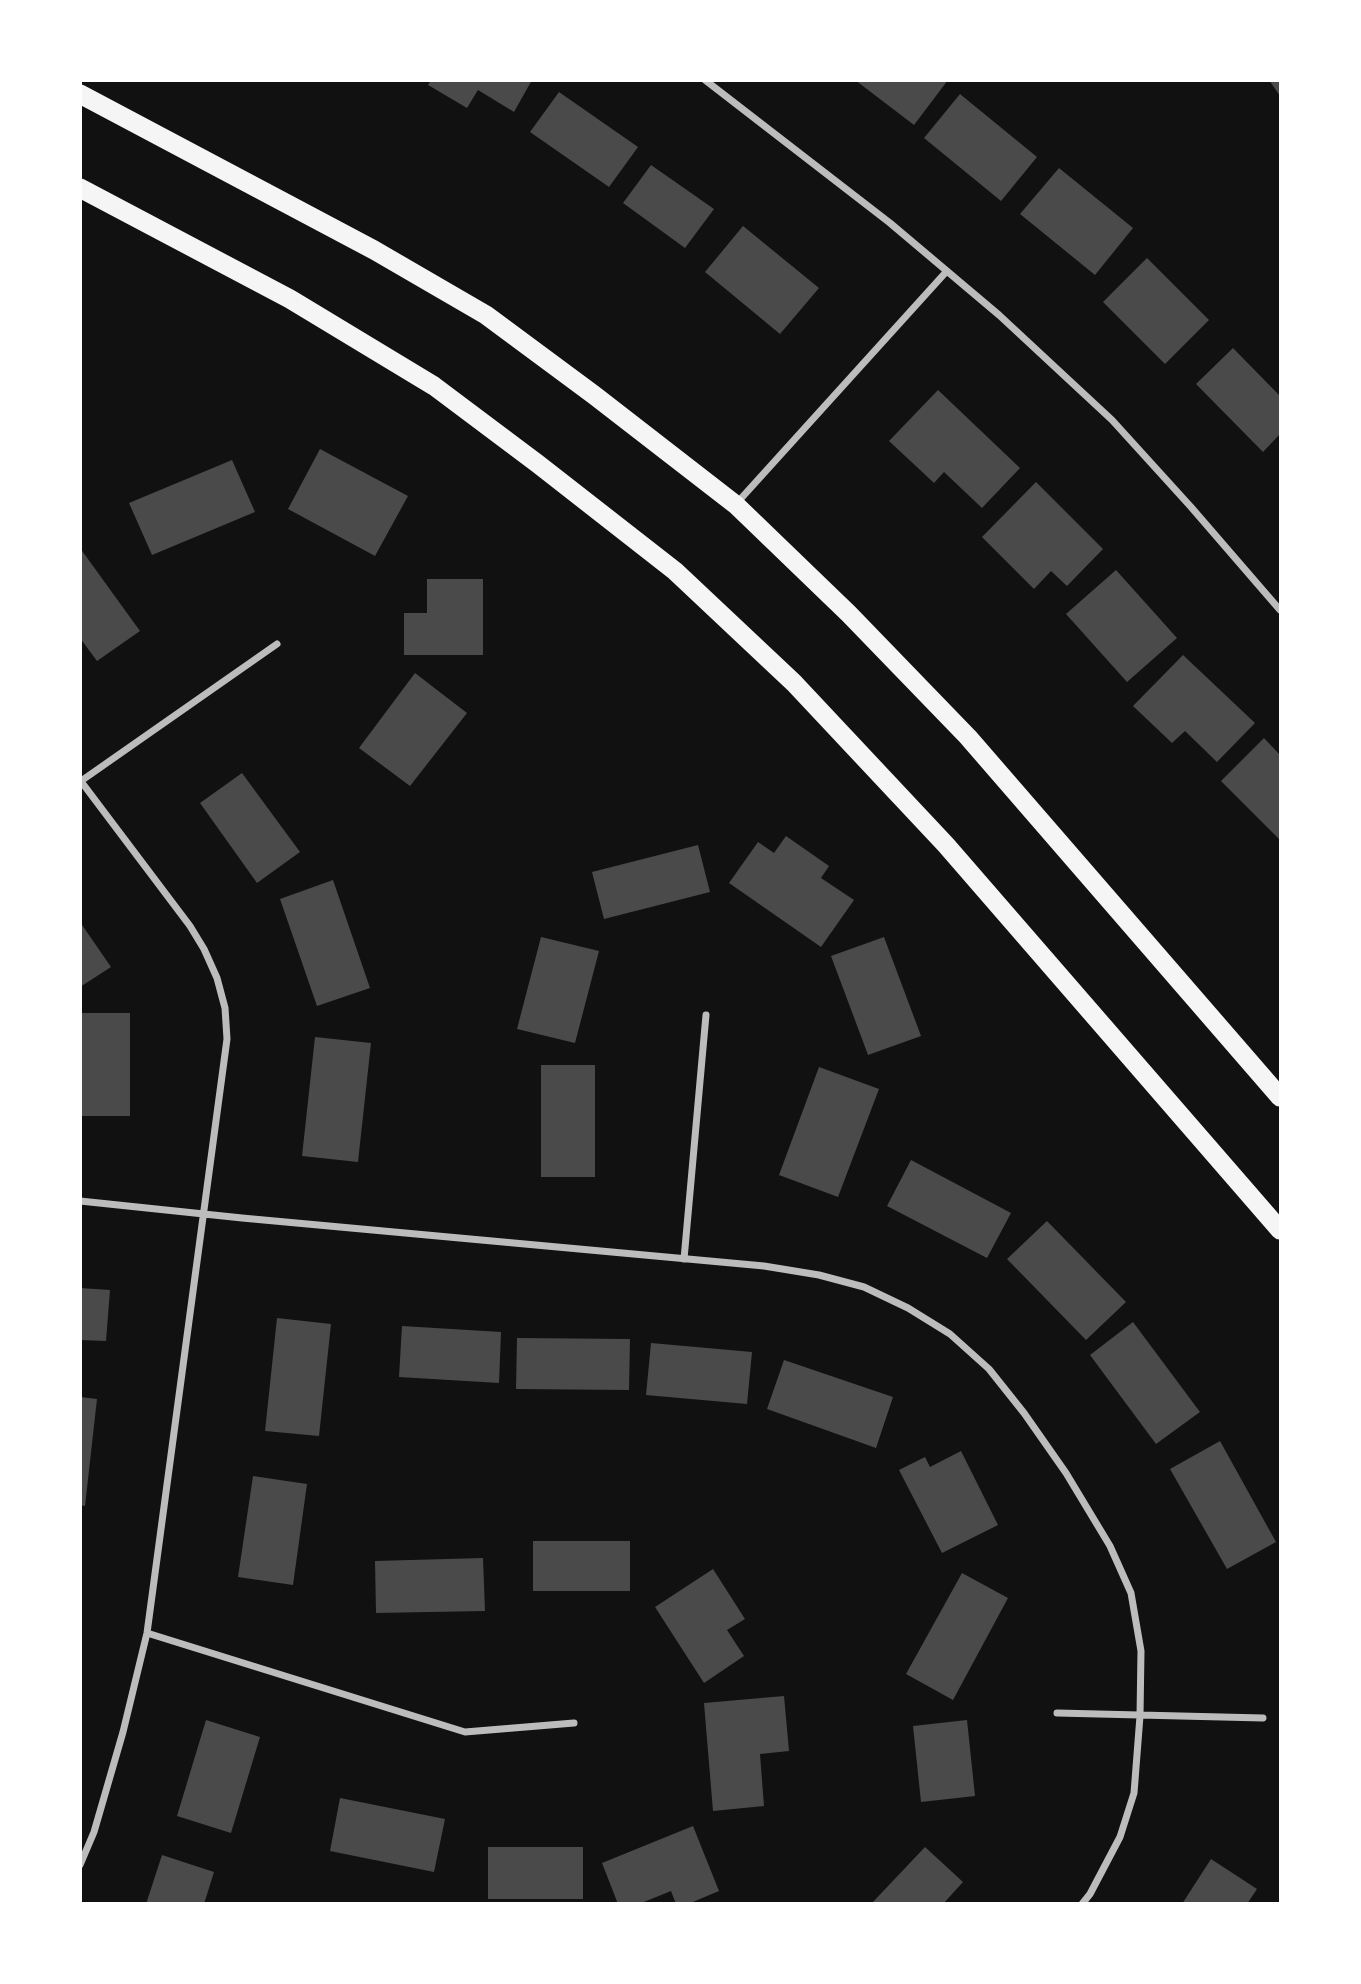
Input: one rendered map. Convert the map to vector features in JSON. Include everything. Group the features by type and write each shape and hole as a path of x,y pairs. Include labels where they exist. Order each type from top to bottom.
{"highway":[{"path":"80,94 362,243 486,315 736,505 849,614 968,737 1280,1097"},
{"path":"80,188 290,299 434,386 675,571 794,683 946,845 1280,1230"}],"street":[{"path":"705,80 890,223 999,315 1112,420 1280,610"},
{"path":"736,505 946,272"},
{"path":"80,1865 94,1832 123,1732 147,1633 228,1039 225,1008 217,978 204,949 190,926 81,780 277,644"},
{"path":"684,1259 706,1015"},
{"path":"80,1201 764,1266 819,1275 864,1287 908,1308 950,1334 989,1369 1066,1473 1110,1546 1131,1593 1141,1650 1140,1717 1134,1793 1120,1837 1090,1894 1082,1903"},
{"path":"147,1633 465,1732 574,1723"},
{"path":"1057,1713 1263,1718"}],"building":[{"path":"431,80 532,80 514,112 478,90 467,108 428,85"},
{"path":"855,80 948,80 914,125"},
{"path":"1269,80 1280,80 1280,96"},
{"path":"559,92 638,147 609,187 530,132"},
{"path":"960,94 1037,157 1001,201 924,138"},
{"path":"651,165 714,209 685,248 623,203"},
{"path":"1059,168 1133,228 1095,275 1020,214"},
{"path":"743,226 819,288 780,334 705,272"},
{"path":"1147,258 1209,320 1165,364 1103,302"},
{"path":"1233,348 1280,396 1280,434 1263,452 1196,384"},
{"path":"938,390 1020,468 982,508 944,472 934,483 889,441"},
{"path":"320,449 408,496 375,556 288,509"},
{"path":"232,460 255,512 152,555 129,503"},
{"path":"1036,482 1103,549 1067,586 1051,571 1034,589 982,537"},
{"path":"80,548 140,631 97,661 80,638"},
{"path":"1116,570 1177,638 1127,682 1066,614"},
{"path":"427,579 483,579 483,655 404,655 404,613 427,613"},
{"path":"1183,655 1255,723 1217,762 1185,731 1172,743 1133,706"},
{"path":"415,673 467,713 410,786 359,748"},
{"path":"1264,738 1280,755 1280,840 1221,781"},
{"path":"242,773 300,852 257,883 200,803"},
{"path":"786,836 829,866 821,878 854,900 821,947 729,883 758,842 774,853"},
{"path":"698,845 710,892 604,919 592,872"},
{"path":"333,880 370,988 317,1006 280,899"},
{"path":"80,922 111,967 80,987"},
{"path":"541,937 599,951 575,1043 517,1029"},
{"path":"884,937 921,1036 868,1055 831,956"},
{"path":"80,1013 130,1013 130,1116 80,1116"},
{"path":"315,1037 371,1043 358,1162 302,1156"},
{"path":"541,1065 595,1065 595,1177 541,1177"},
{"path":"819,1067 879,1089 838,1197 779,1175"},
{"path":"911,1160 1011,1213 987,1258 887,1206"},
{"path":"1047,1221 1126,1302 1086,1340 1007,1259"},
{"path":"80,1288 110,1290 106,1341 80,1340"},
{"path":"277,1318 331,1324 319,1436 265,1431"},
{"path":"1133,1322 1200,1412 1156,1444 1090,1355"},
{"path":"402,1326 501,1332 499,1383 399,1377"},
{"path":"517,1338 630,1339 629,1390 516,1389"},
{"path":"651,1343 752,1352 747,1404 646,1395"},
{"path":"784,1360 893,1397 876,1448 767,1409"},
{"path":"80,1397 97,1399 85,1506 80,1505"},
{"path":"1220,1441 1276,1542 1227,1569 1170,1469"},
{"path":"961,1451 998,1525 942,1553 899,1470 925,1457 930,1467"},
{"path":"253,1476 307,1484 293,1585 238,1577"},
{"path":"533,1541 630,1541 630,1591 533,1591"},
{"path":"483,1558 485,1611 376,1613 375,1561"},
{"path":"713,1569 745,1619 727,1630 744,1656 704,1683 655,1607"},
{"path":"962,1573 1008,1598 953,1700 906,1674"},
{"path":"784,1696 789,1751 760,1754 764,1806 713,1811 704,1703"},
{"path":"206,1720 260,1737 231,1833 177,1816"},
{"path":"967,1720 975,1796 921,1802 913,1726"},
{"path":"340,1798 445,1819 434,1872 330,1851"},
{"path":"693,1826 719,1891 688,1904 676,1904 671,1891 639,1904 618,1904 602,1863"},
{"path":"488,1847 583,1847 583,1899 488,1899"},
{"path":"925,1847 963,1882 943,1904 871,1904"},
{"path":"162,1855 214,1872 204,1904 146,1904"},
{"path":"1211,1859 1257,1889 1247,1904 1182,1904"}]}
